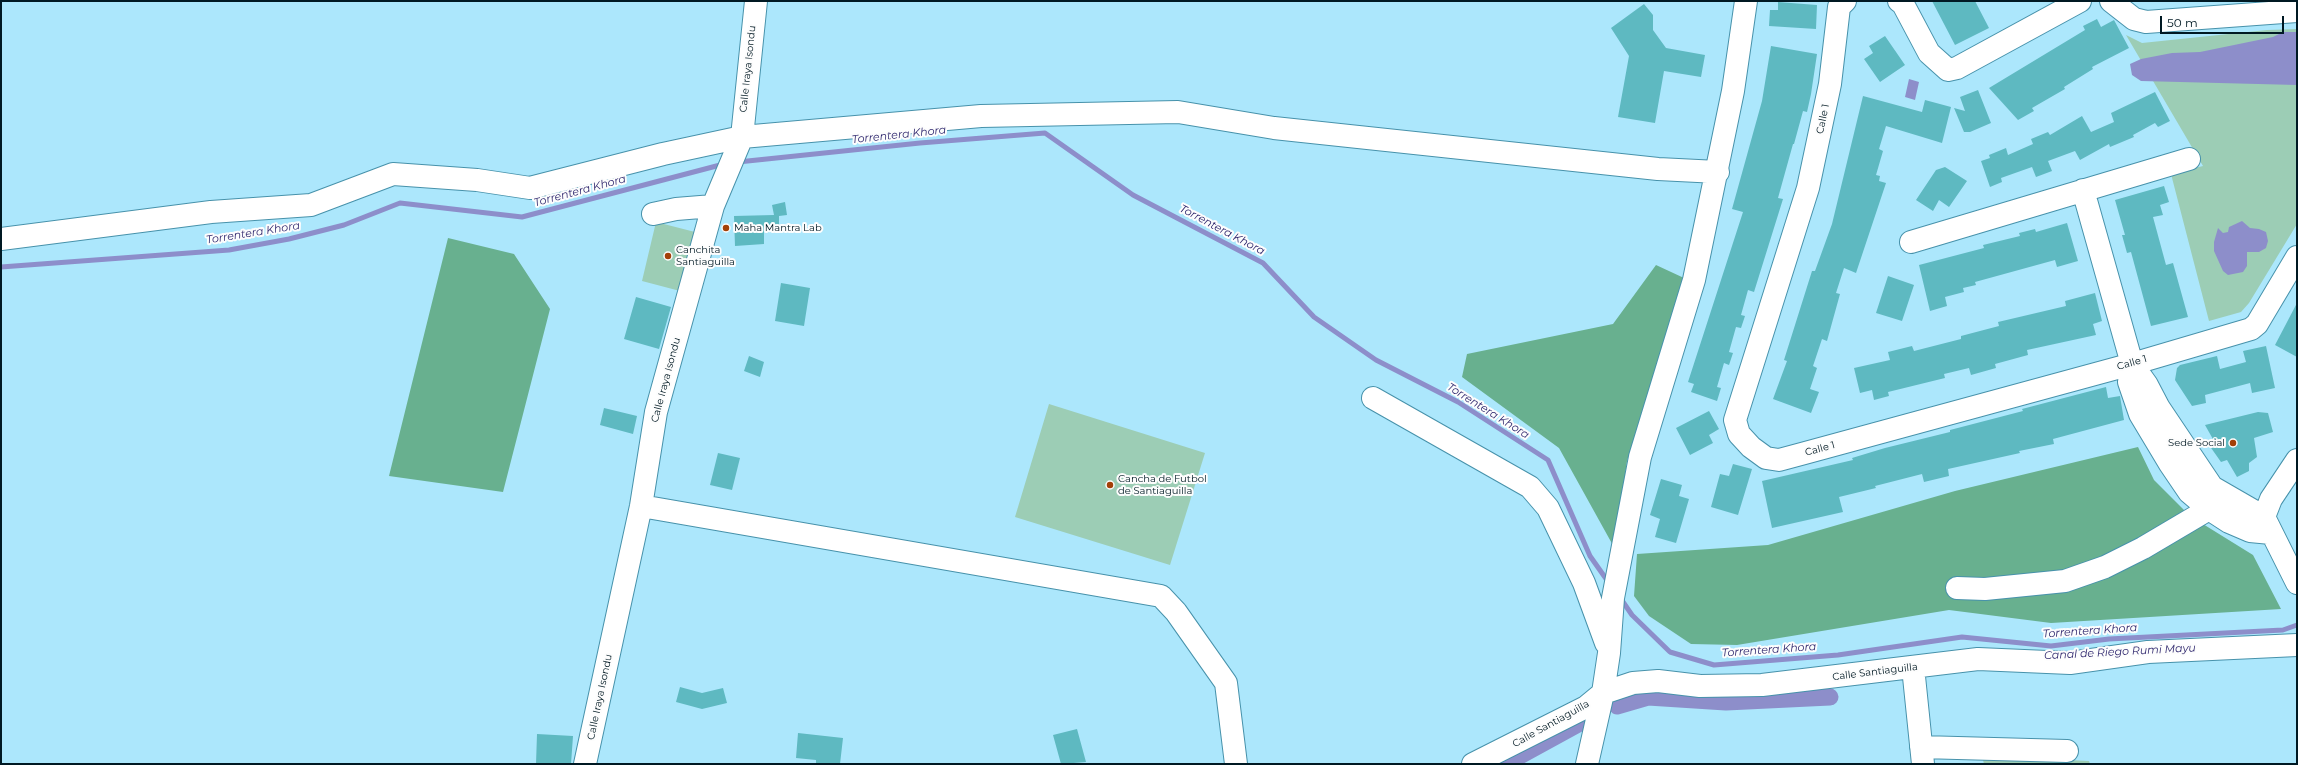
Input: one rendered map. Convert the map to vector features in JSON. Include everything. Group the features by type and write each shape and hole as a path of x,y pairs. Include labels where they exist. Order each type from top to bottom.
{"street":[{"name":"Calle Iraya Isondu","path":"585,764 641,506 656,412 714,206 738,145 756,1"},
{"path":"1587,764 1603,692 1609,653 1613,598 1640,457 1694,280 1718,172 1733,91 1746,1"},
{"path":"1902,2 1929,53 1948,70 1957,68 2080,1"},
{"path":"2111,1 2134,20 2146,22 2297,12"},
{"name":"Calle 1","path":"1841,3 1830,84 1808,188 1735,420 1739,434 1751,447 1766,458 1779,460 2132,364 2251,328 2257,324 2297,257"},
{"path":"1,239 211,212 311,205 393,174 477,180 530,188 664,154 981,116 1178,112 1274,128 1658,169 1718,172"},
{"path":"1911,242 2188,159"},
{"path":"2082,190 2132,364 2189,492 2209,509 2250,532 2267,525"},
{"path":"653,214 676,209 714,206"},
{"path":"1373,398 1530,487 1548,508 1584,583 1609,653"},
{"path":"2160,427 2212,487 2267,525 2297,583"},
{"path":"2267,525 2271,499 2297,460"},
{"path":"641,506 1161,596 1176,612 1226,683 1236,764"},
{"path":"1957,588 1985,589 2065,581 2105,568 2143,548 2209,509"},
{"name":"Calle Santiaguilla","path":"1473,764 1586,707 1603,692 1633,683 1658,681 1700,686 1762,685 1978,658 2070,663 2148,652 2297,645"},
{"path":"1913,667 1922,755 2067,751"}],"green space":[{"path":"2297,29 2297,224 2249,303 2241,312 2209,321 2171,174 2203,166 2126,35 2142,43 2267,30"},
{"name":"Canchita Santiaguilla","path":"656,222 695,232 680,291 642,281"},
{"path":"448,238 514,254 550,309 503,492 389,476"},
{"path":"1656,265 1684,278 1627,461 1615,549 1559,448 1462,377 1467,354 1613,324"},
{"name":"Cancha de Futbol de Santiaguilla","path":"1049,404 1205,453 1170,565 1015,517"},
{"path":"2138,447 2154,480 2190,516 2253,555 2281,609 2051,623 1949,610 1737,645 1691,644 1649,616 1634,596 1637,554 1768,545 1955,491"},
{"path":"1982,756 2089,761 2090,764 1984,764"}],"water":[{"path":"2283,32 2297,32 2297,85 2141,81 2132,75 2130,64 2141,59 2172,53 2200,52 2273,37"},
{"path":"1909,79 1919,82 1915,100 1905,97"},
{"path":"2242,221 2250,228 2259,229 2266,232 2268,241 2266,248 2259,252 2247,252 2247,266 2243,272 2228,275 2223,271 2214,251 2214,242 2218,228 2223,233 2228,232 2229,227"}],"building":[{"path":"1932,1 1975,1 1989,28 1955,45"},
{"path":"1778,2 1817,5 1816,29 1769,26 1770,10 1778,10"},
{"path":"1644,4 1653,15 1653,30 1666,48 1705,55 1701,77 1664,71 1655,123 1618,117 1629,56 1611,28"},
{"path":"2097,19 2101,27 2114,20 2129,48 2092,67 2093,69 2064,87 2065,89 2032,108 2034,111 2018,120 1989,88 2085,30 2083,26"},
{"path":"1885,36 1905,65 1880,82 1864,59 1873,53 1869,46"},
{"path":"1771,46 1817,54 1811,94 1807,112 1803,111 1793,144 1778,198 1783,199 1754,292 1748,290 1741,315 1745,316 1741,328 1736,327 1729,352 1733,353 1729,365 1724,363 1717,387 1721,388 1717,401 1691,392 1694,384 1688,382 1743,212 1732,209 1762,101"},
{"path":"1978,90 1991,123 1970,132 1964,132 1954,108 1965,111 1960,97"},
{"path":"2155,92 2170,121 2158,127 2155,123 2133,135 2134,137 2110,147 2109,144 2080,160 2075,151 2048,161 2052,171 2036,177 2032,167 2001,178 2002,182 1990,187 1981,161 1990,158 1989,155 2006,148 2008,155 2033,144 2031,139 2048,132 2050,135 2082,116 2091,132 2114,122 2111,113"},
{"path":"1863,96 1922,112 1925,100 1951,107 1942,143 1886,126 1879,149 1883,151 1876,175 1880,176 1879,181 1886,183 1856,273 1844,268 1836,293 1840,294 1827,341 1822,339 1813,366 1817,368 1810,389 1819,392 1811,413 1773,399 1787,361 1784,360 1812,271 1815,271 1832,224"},
{"path":"1945,167 1967,181 1949,207 1939,200 1933,211 1916,200 1936,170"},
{"path":"2164,186 2169,202 2160,205 2163,215 2153,217 2166,265 2173,263 2188,317 2151,326 2131,252 2127,253 2122,235 2125,235 2115,200"},
{"path":"785,202 787,215 779,216 779,232 764,232 764,244 735,246 734,216 774,215 772,205"},
{"path":"2067,223 2078,261 2057,267 2055,260 1975,282 1976,285 1963,288 1964,292 1945,297 1947,306 1930,311 1919,265 1984,248 1983,245 2020,236 2019,233 2035,229 2036,232"},
{"path":"1888,276 1914,285 1902,321 1876,313"},
{"path":"781,283 810,288 804,326 775,321"},
{"path":"2095,293 2102,321 2093,324 2096,335 2027,350 2028,355 1995,364 1996,368 1971,375 1969,368 1944,374 1945,378 1888,392 1889,396 1874,400 1872,390 1860,393 1854,368 1890,360 1888,352 1912,346 1914,351 1961,339 1961,336 1999,326 1998,322 2066,306 2065,301"},
{"path":"636,297 671,307 659,349 624,339"},
{"path":"2297,303 2297,357 2275,345"},
{"path":"2266,346 2275,388 2252,393 2250,383 2205,395 2206,403 2192,406 2175,380 2177,368 2180,365 2217,356 2220,369 2246,362 2243,351"},
{"path":"749,356 764,362 760,377 744,371"},
{"path":"2106,387 2108,398 2120,396 2124,420 2053,439 2054,444 2019,451 2020,453 1948,469 1949,476 1924,482 1922,474 1875,486 1876,488 1839,497 1843,512 1772,528 1762,481 1853,460 1852,458 1885,448 1950,432 1950,430 2023,411 2022,409"},
{"path":"604,408 637,416 633,434 600,425"},
{"path":"1709,411 1719,429 1709,435 1713,443 1690,455 1676,428"},
{"name":"Sede Social","path":"2258,412 2268,413 2273,432 2254,438 2257,457 2249,463 2249,471 2237,477 2227,460 2221,462 2209,445 2214,441 2205,425"},
{"path":"718,453 740,458 732,490 710,485"},
{"path":"1733,464 1752,469 1738,515 1711,507 1720,474 1729,476"},
{"path":"1661,479 1682,485 1679,496 1689,499 1676,543 1655,537 1660,519 1650,515"},
{"path":"680,687 702,693 723,688 727,703 702,709 676,702"},
{"path":"1077,729 1086,762 1061,764 1053,735"},
{"path":"798,733 843,738 840,764 816,764 816,760 796,758"},
{"path":"537,734 573,736 571,764 536,764"}],"waterway":[{"name":"Torrentera Khora","path":"738,162 920,143 1045,133 1133,195 1263,263 1314,317 1376,360 1458,402 1548,460 1590,556 1609,583"},
{"name":"Torrentera Khora","path":"1,267 229,250 289,239 344,225 400,203 522,217 724,164"},
{"name":"Torrentera Khora","path":"1621,599 1632,615 1670,652 1714,665 1838,655 1962,637 2051,646 2109,639 2283,630 2297,625"},
{"name":"Canal de Riego Rumi Mayu","path":"1617,706 1648,697 1726,702 1830,697"},
{"name":"Canal de Riego Rumi Mayu","path":"1505,764 1589,718"}],"place":[{"name":"Maha Mantra Lab","path":"726,228"},
{"name":"Canchita Santiaguilla","path":"668,256"},
{"name":"Sede Social","path":"2233,443"},
{"name":"Cancha de Futbol de Santiaguilla","path":"1110,485"}]}
